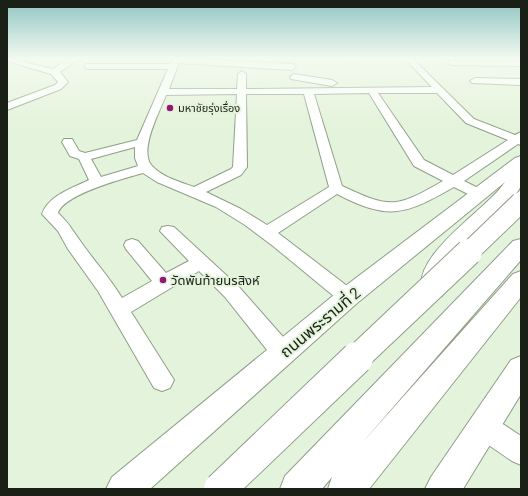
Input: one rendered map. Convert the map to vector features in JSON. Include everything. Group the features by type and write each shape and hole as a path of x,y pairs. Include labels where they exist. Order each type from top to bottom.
{"highway":[{"path":"435,294 432,276 444,255 509,190 521,165"},
{"path":"220,489 521,202"},
{"path":"235,489 521,208"},
{"path":"298,489 521,246"},
{"path":"346,489 521,280"},
{"path":"490,316 521,287"}],"main road":[{"name":"ถนนพระรามที่ 2","path":"124,489 348,297 479,194 520,144"},
{"path":"443,489 521,369"}],"street":[{"path":"7,110 7,107 61,84 63,81"},
{"path":"167,81 142,142 142,161 146,168 180,188 194,192 235,212 267,233 348,297"},
{"path":"194,192 236,172 240,168 242,81"},
{"path":"324,81 330,82 339,90"},
{"path":"430,81 473,123 520,144"},
{"path":"482,81 521,82"},
{"path":"162,92 439,90"},
{"path":"308,91 336,188 365,203 390,208 401,207 455,181 520,144"},
{"path":"372,91 419,163 479,194"},
{"path":"68,142 74,153 84,157 142,142"},
{"path":"84,157 97,182"},
{"path":"146,168 97,182 68,196 52,207 50,214 65,228 74,246 105,286 162,380"},
{"path":"267,233 336,188"},
{"path":"168,231 232,292 283,353"},
{"path":"132,245 164,283"},
{"path":"119,309 201,262"},
{"path":"483,426 521,452"}],"place":[{"name":"มหาชัยรุ่งเรื่อง","path":"170,108"},
{"name":"วัดพันท้ายนรสิงห์","path":"163,280"}]}
